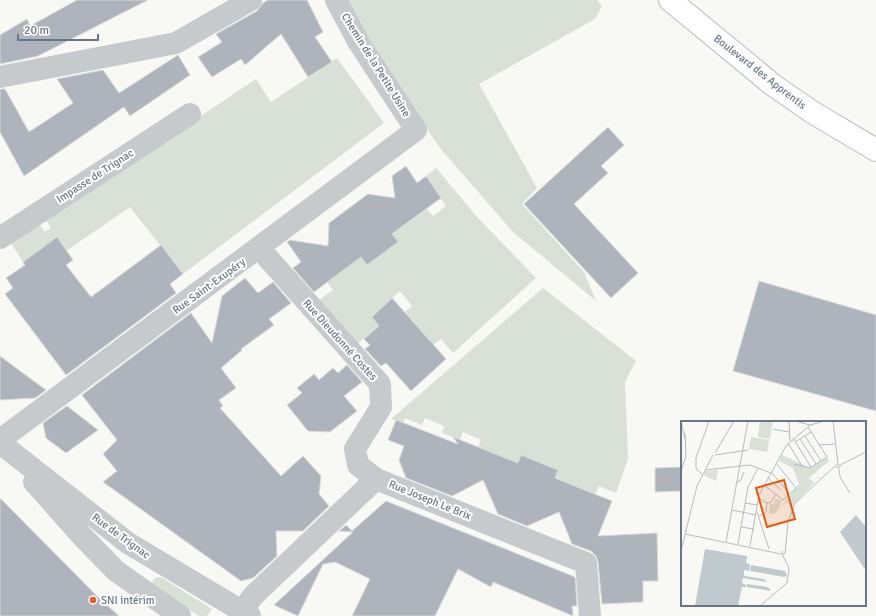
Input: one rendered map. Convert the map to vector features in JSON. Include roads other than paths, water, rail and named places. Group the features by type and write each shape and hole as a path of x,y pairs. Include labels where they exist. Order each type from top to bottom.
{"main road":[{"name":"Boulevard des Apprentis","path":"670,0 773,85 812,112 876,150"}],"street":[{"path":"0,77 176,43 250,0"},
{"name":"Chemin de la Petite Usine","path":"336,0 359,43 416,130"},
{"name":"Impasse de Trignac","path":"0,238 190,114"},
{"name":"Rue Saint-Exupéry","path":"0,442 416,130"},
{"name":"Rue Dieudonné Costes","path":"259,248 380,384 381,407 355,449 358,465 376,479"},
{"name":"Rue de Trignac","path":"0,442 128,543 246,614"},
{"name":"Rue de Trignac","path":"0,442 81,535 116,571 180,616"},
{"name":"Rue Joseph Le Brix","path":"246,614 253,596 376,479 586,563 590,616"}],"place":[{"name":"SNI intérim","path":"93,600"}]}
